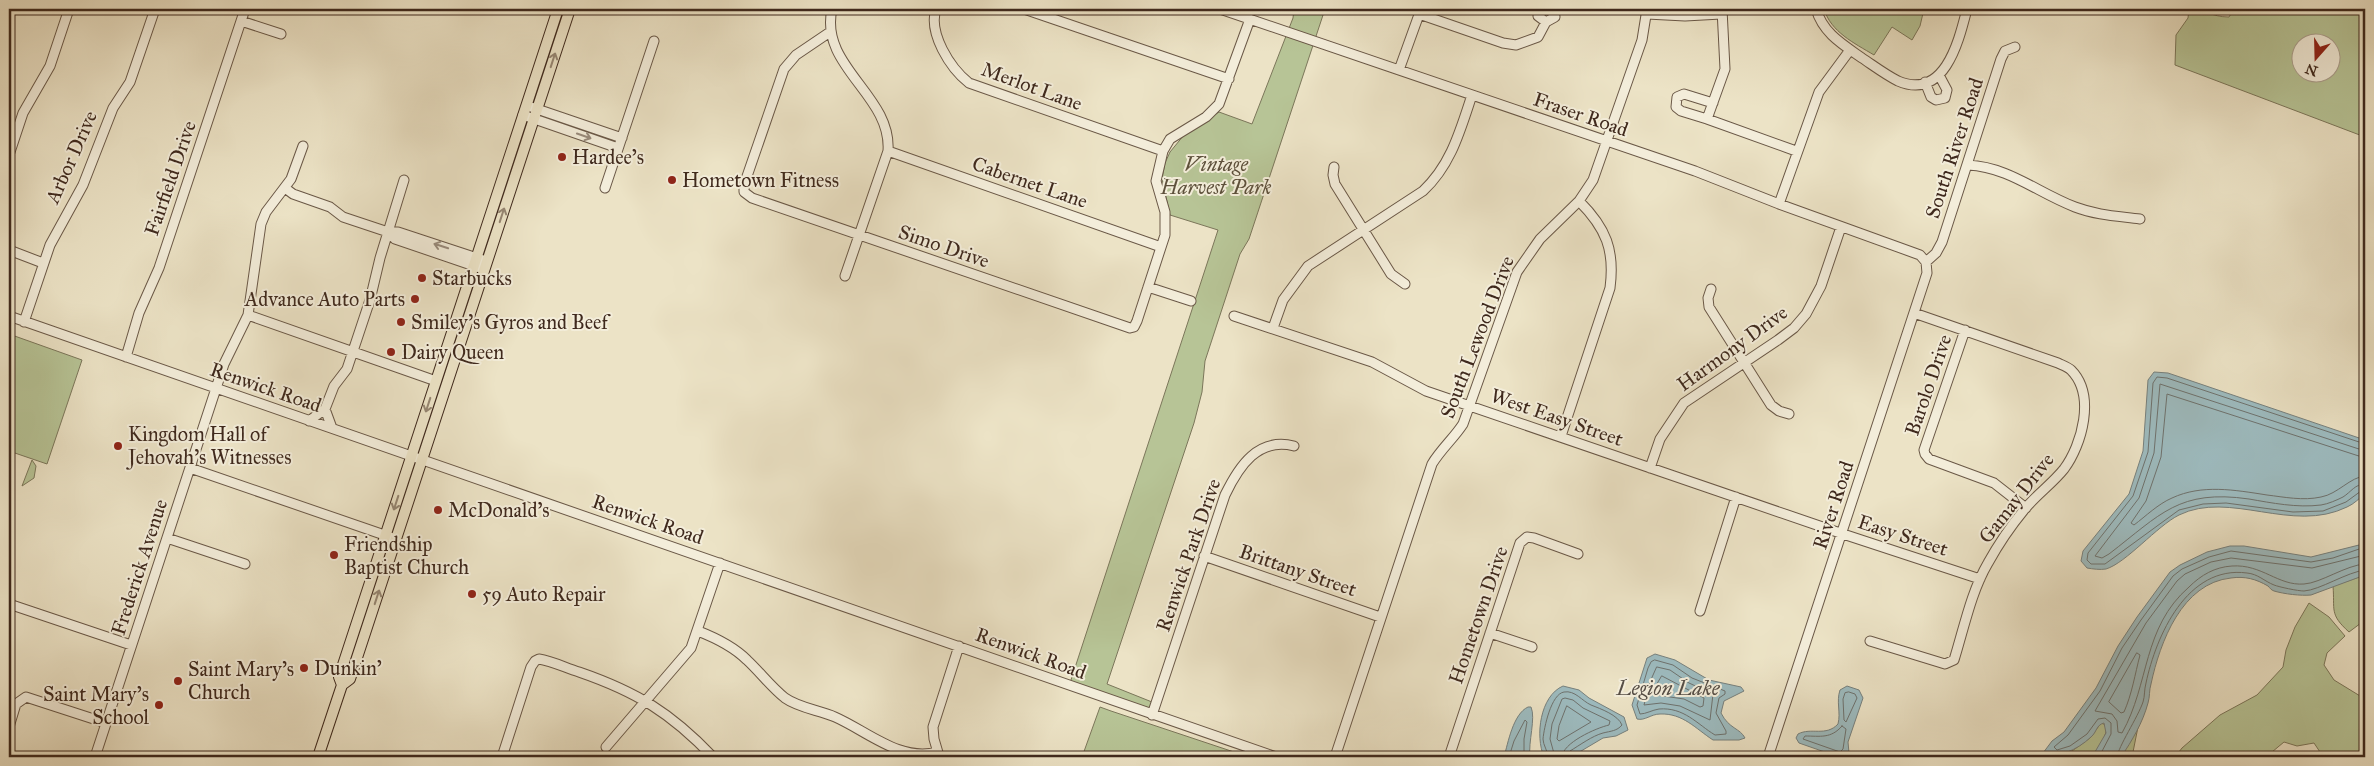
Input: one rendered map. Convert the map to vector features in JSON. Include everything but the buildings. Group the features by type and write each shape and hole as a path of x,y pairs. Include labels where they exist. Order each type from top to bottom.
{"main road":[{"path":"342,685 339,678 558,9"},
{"path":"318,757 342,685 350,679 570,9"}],"street":[{"path":"9,155 22,114 50,66 68,9"},
{"name":"Arbor Drive","path":"24,322 43,262 58,228 83,185 112,108 130,82 154,9"},
{"name":"Fairfield Drive","path":"126,357 140,313 159,268 245,9"},
{"path":"832,9 830,32 836,50 884,120 889,136 888,151 845,276"},
{"name":"Merlot Lane","path":"936,9 933,19 936,36 962,76 969,83 1163,151"},
{"path":"1024,9 1229,79"},
{"name":"Fraser Road","path":"1220,9 1695,171 1779,204 1920,255 1926,262"},
{"path":"1540,9 1538,16 1546,22"},
{"path":"1399,70 1420,11 1503,43 1516,45 1538,37 1546,22 1555,17 1554,9"},
{"path":"1816,9 1827,31 1850,50 1897,80 1910,83 1925,82 1939,75 1949,62 1958,43 1967,9"},
{"path":"1647,12 1685,16 1722,11 1725,69 1707,119"},
{"name":"South Lewood Drive","path":"1335,757 1432,464 1439,451 1454,438 1464,424 1517,272 1540,239 1579,201 1593,180 1642,40 1647,12"},
{"path":"1191,301 1148,287 1161,247 1166,222 1156,181 1163,151 1170,139 1215,109 1223,97 1250,19"},
{"path":"241,21 281,34"},
{"name":"Simo Drive","path":"830,32 796,55 784,69 744,185 744,192 752,198 1126,328 1134,328 1148,287"},
{"path":"605,188 654,41"},
{"name":"South River Road","path":"1926,262 1936,253 1942,242 2001,59 2005,51 2015,47"},
{"path":"1779,204 1796,151 1819,92 1850,50"},
{"path":"1925,82 1931,96 1936,100 1945,98 1947,90 1939,75"},
{"path":"1713,103 1684,94 1677,97 1676,107 1681,111 1796,151"},
{"path":"1273,328 1283,300 1308,266 1423,191 1435,180 1452,152 1472,95"},
{"path":"525,110 618,148"},
{"path":"536,114 622,138"},
{"name":"Frederick Avenue","path":"95,757 216,387 224,364 248,315 261,224 266,212 285,188 293,174 303,146"},
{"name":"Cabernet Lane","path":"888,151 1161,247"},
{"path":"1968,166 1981,166 2019,178 2057,199 2084,210 2100,215 2140,220"},
{"path":"1334,167 1332,175 1335,184 1391,274 1405,284"},
{"path":"309,420 325,409 334,386 347,369 376,279 380,258 404,180"},
{"path":"285,188 293,194 330,207 344,217 388,232 398,232 486,265"},
{"path":"1561,436 1610,288 1613,266 1608,244 1600,226 1593,215 1579,201"},
{"name":"Harmony Drive","path":"1650,468 1660,439 1684,403 1794,328 1806,314 1821,286 1841,227"},
{"path":"9,250 43,262"},
{"name":"River Road","path":"1768,757 1843,534 1927,273 1926,262"},
{"path":"1711,289 1708,298 1710,307 1744,362 1771,405 1779,411 1789,414"},
{"name":"Gamay Drive","path":"1870,641 1945,664 1954,660 1980,578 1997,548 2026,508 2064,469 2072,454 2082,425 2083,394 2078,380 2071,370 2058,363 1914,313"},
{"path":"248,315 436,381"},
{"name":"Renwick Road","path":"9,316 1276,757"},
{"name":"West Easy Street","path":"1234,316 1372,362 1426,390 1843,534"},
{"name":"Barolo Drive","path":"1965,330 1924,454 1929,458 1994,483 2026,508"},
{"path":"325,409 332,428"},
{"name":"Renwick Park Drive","path":"1152,715 1225,494 1233,478 1258,451 1271,444 1294,446"},
{"path":"190,468 396,539"},
{"path":"1700,611 1736,497"},
{"name":"Easy Street","path":"1843,534 1980,578"},
{"path":"167,538 245,564"},
{"name":"Hometown Drive","path":"1448,757 1520,543 1524,539 1534,538 1578,554"},
{"name":"Brittany Street","path":"1204,556 1380,617"},
{"path":"606,747 682,661 691,648 720,563"},
{"path":"9,604 132,646"},
{"path":"698,632 732,647 747,659 787,699 834,717 884,744 916,754 926,755 938,755 933,727 959,646"},
{"path":"1490,632 1532,647"},
{"path":"502,757 531,668 535,661 544,660 608,682 647,700 680,724 713,757"},
{"path":"9,727 16,704 22,698 31,698 106,724"}],"green space":[{"name":"Vintage Harvest Park","path":"1294,9 1325,9 1249,239 1240,254 1205,361 1202,392 1194,423 1107,684 1152,702 1148,713 1069,686 1218,230 1170,215 1162,179 1165,163 1170,152 1184,135 1219,112 1252,124 1293,18"},
{"path":"1824,9 1924,9 1920,26 1912,40 1892,27 1874,55 1844,36 1832,24"},
{"path":"2189,9 2229,17 2234,9 2365,9 2365,137 2175,65 2176,35 2188,18"},
{"path":"523,128 526,129 486,252 483,251"},
{"path":"9,334 82,360 47,464 9,451"},
{"path":"32,460 36,466 34,478 22,486"},
{"path":"2365,575 2365,620 2349,632 2338,621 2334,611 2333,586"},
{"path":"2309,603 2329,617 2345,636 2327,653 2324,665 2334,680 2365,699 2365,757 2327,757 2322,755 2314,743 2297,746 2284,742 2272,752 2259,753 2250,757 2175,757 2182,748 2220,715 2257,695 2283,667 2286,650 2295,627"},
{"path":"1100,707 1111,711 1249,757 1082,757"},
{"path":"2101,723 2106,725 2106,732 2103,741 2092,757 2056,757 2072,751 2090,738"},
{"path":"2138,727 2132,757 2121,757"}],"water":[{"path":"2154,372 2168,373 2365,440 2365,493 2347,507 2326,514 2305,516 2219,507 2199,509 2170,520 2123,560 2114,565 2106,569 2087,568 2081,561 2083,551 2129,494 2143,451 2148,380"},
{"path":"2365,541 2365,575 2311,595 2273,591 2268,586 2259,582 2241,577 2214,582 2199,591 2176,617 2167,633 2150,686 2149,701 2133,738 2121,757 2092,757 2106,733 2104,723 2099,725 2091,737 2073,749 2054,756 2040,757 2052,741 2064,732 2096,688 2118,646 2137,617 2170,572 2180,565 2207,552 2230,546 2244,546 2311,557 2359,545"},
{"name":"Legion Lake","path":"1655,654 1675,660 1709,680 1741,687 1744,691 1724,701 1721,713 1727,722 1745,738 1739,740 1713,740 1689,722 1668,714 1657,714 1637,719 1632,705 1647,658"},
{"path":"1563,686 1579,690 1589,698 1624,717 1628,730 1616,736 1603,738 1571,757 1544,757 1540,738 1542,717 1549,698"},
{"path":"1847,686 1859,690 1863,698 1848,742 1849,753 1839,757 1799,743 1796,738 1798,734 1808,731 1829,730 1838,724 1839,694 1840,690"},
{"path":"1528,707 1531,707 1533,717 1530,757 1504,757 1515,722 1518,716"}],"place":[{"name":"Hardee's","path":"562,157"},
{"name":"Hometown Fitness","path":"672,180"},
{"name":"Starbucks","path":"422,278"},
{"name":"Advance Auto Parts","path":"415,299"},
{"name":"Smiley's Gyros and Beef","path":"401,322"},
{"name":"Dairy Queen","path":"391,352"},
{"name":"Kingdom Hall of Jehovah's Witnesses","path":"118,446"},
{"name":"McDonald's","path":"438,510"},
{"name":"Friendship Baptist Church","path":"334,555"},
{"name":"59 Auto Repair","path":"472,594"},
{"name":"Dunkin'","path":"304,668"},
{"name":"Saint Mary's Church","path":"178,681"},
{"name":"Saint Mary's School","path":"159,705"}]}
